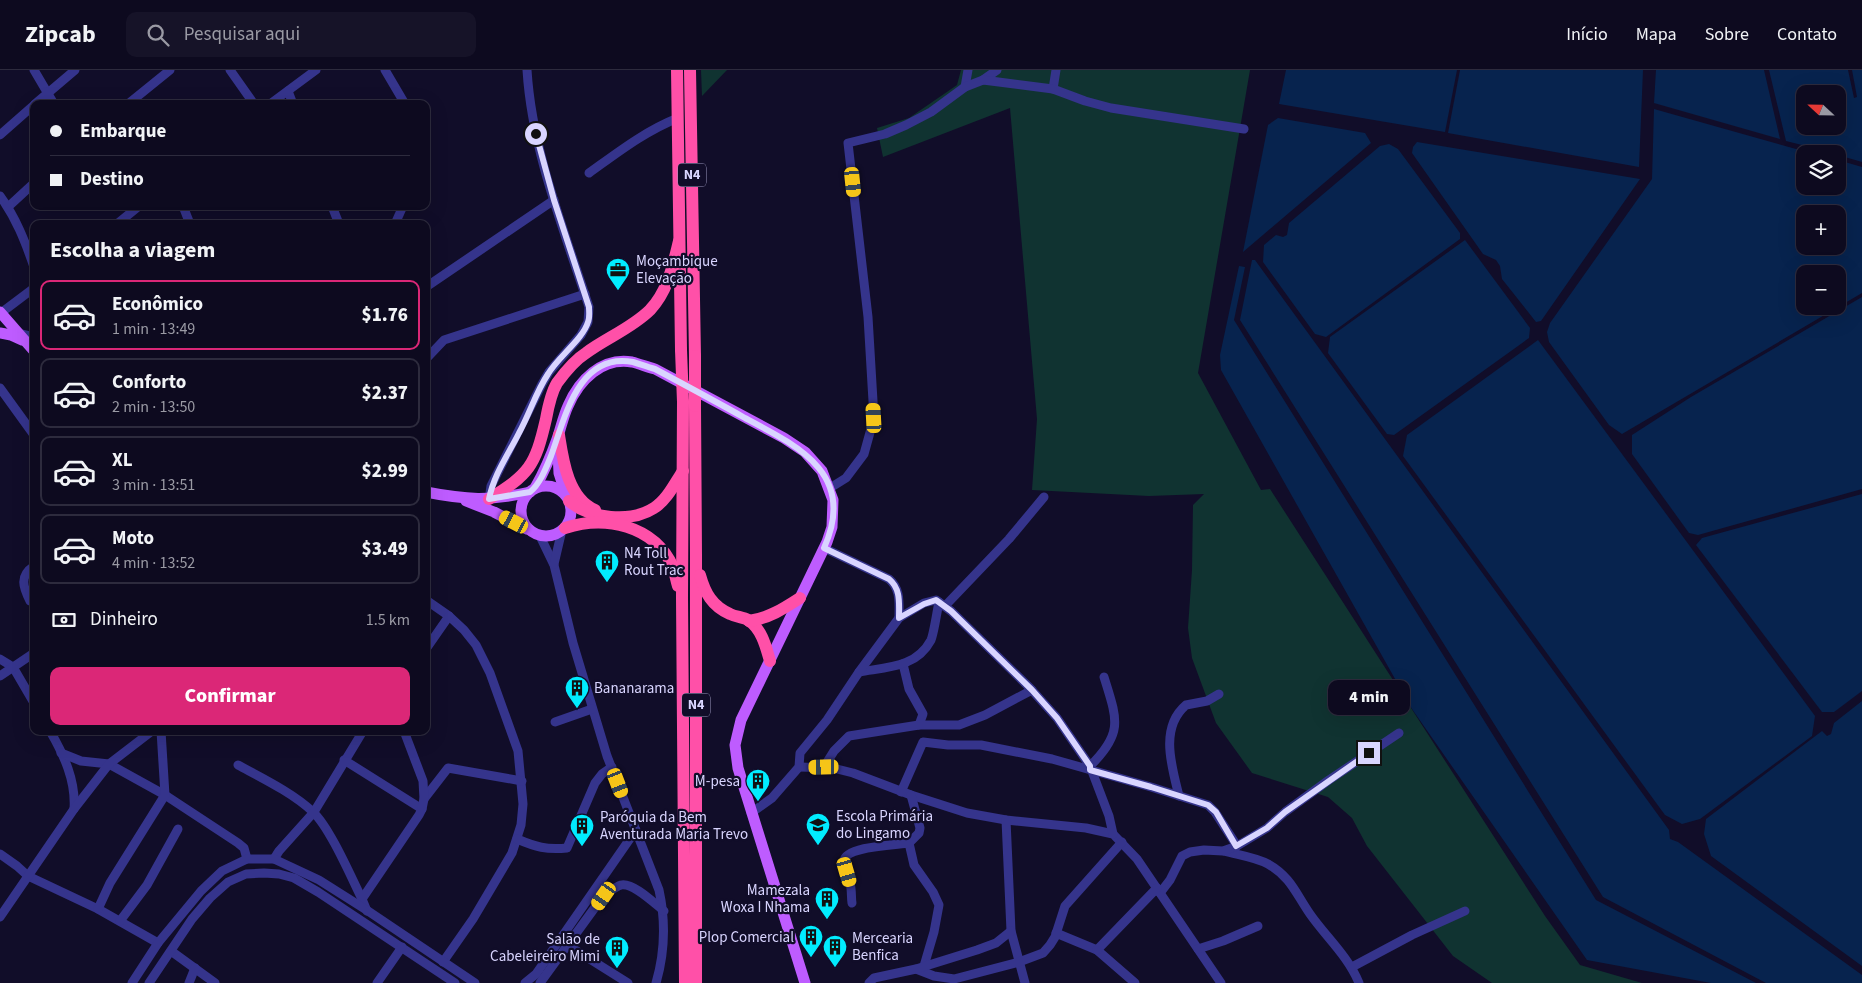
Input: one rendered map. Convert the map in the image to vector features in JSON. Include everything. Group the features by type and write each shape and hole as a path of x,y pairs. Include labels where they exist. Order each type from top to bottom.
{"highway":[{"name":"N4","path":"678,70 681,350 689,404 696,554 696,983"},
{"name":"N4","path":"685,983 683,471 695,356 690,70"},
{"path":"489,499 520,479 530,468 537,452 556,386 565,372 584,354 633,324 650,310 663,292 671,273 679,241"},
{"path":"559,435 561,452 573,492 590,508 610,517"},
{"path":"568,498 583,510 622,518 654,509 663,501 683,471"},
{"path":"564,529 579,523 615,523 643,533 654,541 667,557 673,568 682,598"},
{"path":"696,554 703,587 713,602 730,614 749,621 763,619 800,598"},
{"path":"749,621 762,636 770,661"}],"main road":[{"path":"0,313 25,337"},
{"path":"0,333 25,337"},
{"path":"535,533 523,521 522,502 547,467 568,405 584,380 600,366 617,362 631,362 655,369 789,442 813,461 822,471 833,500 832,527 824,548 741,720 735,745 738,768 751,813 805,983"},
{"path":"459,498 494,512 535,533 549,536 564,529 571,515 568,498 559,473 559,435"},
{"path":"430,493 459,498 489,499 548,486 555,487 568,498"}],"street":[{"path":"34,70 52,100"},
{"path":"38,100 75,70"},
{"path":"133,100 170,70"},
{"path":"230,70 251,100"},
{"path":"276,100 316,70"},
{"path":"385,70 403,100"},
{"path":"494,512 489,499 492,486 507,453 519,434 549,372 581,335 588,322 589,307 554,200 536,134 527,70"},
{"path":"965,87 968,70"},
{"path":"830,488 846,478 864,454 874,418 868,317 848,143 885,134 906,125 931,112 965,87 983,80 997,70"},
{"path":"1053,89 1056,70"},
{"path":"983,80 1053,89 1111,108 1244,129"},
{"path":"288,91 291,100"},
{"path":"0,135 4,126 30,107"},
{"path":"589,174 660,125 678,118"},
{"path":"8,207 30,187"},
{"path":"0,196 24,238 30,255"},
{"path":"430,284 554,200"},
{"path":"121,220 134,210"},
{"path":"0,313 30,291"},
{"path":"430,355 444,340 585,294"},
{"path":"0,388 30,429"},
{"path":"859,672 903,664 916,658 931,639 942,604 1009,539 1044,497"},
{"path":"554,565 564,529"},
{"path":"535,533 554,565 573,644 592,709 659,890 664,911 664,942 663,957 656,983"},
{"path":"824,548 893,582 899,594 899,618"},
{"path":"30,568 22,580 23,587 30,601"},
{"path":"751,813 772,798 799,767 800,753 827,720 859,672 899,618 924,604 936,600 1032,690 1057,718 1090,768 1114,834 1136,859 1221,983"},
{"path":"430,603 449,616 464,630 476,645 490,673 518,751 524,804 517,839 512,853 442,962"},
{"path":"430,643 449,616"},
{"path":"0,676 30,656"},
{"path":"0,659 13,667 30,696"},
{"path":"903,664 909,689 923,714 919,725"},
{"path":"1090,768 1112,740 1115,725 1114,710 1104,677"},
{"path":"824,767 834,751 849,736 919,725 959,725 973,721 1032,690"},
{"path":"1179,796 1169,752 1170,739 1177,716 1186,705 1207,701 1219,694"},
{"path":"555,722 592,709"},
{"path":"1224,851 1267,828 1328,780 1399,733"},
{"path":"52,735 71,778 75,794 74,809"},
{"path":"0,917 74,809 109,764 147,735"},
{"path":"98,909 110,883 165,795 161,735"},
{"path":"274,859 314,812 360,735"},
{"path":"362,899 420,815 422,809 424,798 423,781 406,735"},
{"path":"902,792 922,744 925,742 948,745 982,745 1090,768 1212,808 1236,846"},
{"path":"61,753 81,761 109,764 165,795 238,843 244,848 247,859"},
{"path":"344,760 422,809"},
{"path":"238,765 264,779 314,812 332,840 368,911"},
{"path":"517,839 539,848 552,850 567,848 595,783 602,774 612,767"},
{"path":"799,767 824,767 853,773 902,792 967,813 1006,820 1086,828 1114,834"},
{"path":"424,798 448,768 522,781"},
{"path":"852,903 851,886 843,863 844,858 856,850 909,843 920,828 911,795"},
{"path":"1006,820 1011,931 1017,947 1018,962 1025,983"},
{"path":"120,921 147,885 178,829"},
{"path":"524,983 541,968 636,830"},
{"path":"920,968 934,976 954,979 1018,962 1043,952 1050,945 1065,906 1122,842"},
{"path":"909,843 914,865 933,892 939,905 934,932 920,968"},
{"path":"1097,950 1136,907 1170,880 1182,856 1190,852 1204,850 1224,851 1254,858 1267,864 1291,882 1310,914 1352,967 1358,983"},
{"path":"0,854 28,876 98,909 158,943"},
{"path":"132,983 158,943 201,891 222,871 247,859 274,859 319,880 474,983"},
{"path":"149,983 192,919 210,898 228,882 246,874 264,873 294,878 455,983"},
{"path":"540,983 604,896 622,885 632,886 664,911"},
{"path":"1352,967 1412,934 1465,911"},
{"path":"1198,949 1258,926"},
{"path":"869,983 874,978 920,968 996,943 1011,931"},
{"path":"1056,932 1097,950 1135,983"},
{"path":"569,946 628,983"},
{"path":"377,983 402,947"},
{"path":"172,951 215,983"},
{"path":"189,983 195,968"}],"green space":[{"path":"701,70 727,70 702,96"},
{"path":"961,70 1250,70 1198,373 1261,490 1270,489 1545,916 1580,965 1642,983 1492,983 1453,956 1367,846 1352,818 1328,797 1252,773 1216,723 1192,658 1188,628 1192,570 1193,505 1204,494 1149,496 1032,490 1037,419 1010,108 883,157 877,128 909,118 957,85"}],"water":[{"path":"1286,70 1457,70 1445,132 1279,104"},
{"path":"1460,70 1643,70 1639,167 1448,133"},
{"path":"1656,70 1764,70 1780,139 1654,103"},
{"path":"1769,70 1848,70 1854,98 1857,97 1852,70 1862,70 1862,162 1846,157 1846,145 1802,145 1786,141"},
{"path":"1654,109 1796,149 1796,195 1846,195 1846,162 1862,167 1862,293 1846,302 1846,265 1796,265 1796,315 1825,315 1622,434 1609,425 1549,342 1547,332 1550,323 1652,179"},
{"path":"1278,118 1365,133 1371,143 1243,252 1268,125"},
{"path":"1417,142 1640,179 1541,321 1536,322 1502,279 1500,266 1496,260 1483,254 1412,153 1413,147"},
{"path":"1389,144 1398,149 1460,233 1460,239 1326,337 1315,334 1263,262 1264,245 1276,235 1283,237 1287,235 1289,223 1380,146"},
{"path":"1465,240 1530,328 1529,338 1394,435 1387,434 1328,353 1330,337"},
{"path":"1252,260 1255,260 1669,830 1670,839 1678,842 1862,975 1862,983 1766,983 1603,897 1240,320"},
{"path":"1239,266 1245,267 1234,320 1596,900 1756,983 1711,983 1587,960 1412,709 1221,370 1220,355"},
{"path":"1862,297 1862,489 1698,535 1689,533 1632,454 1632,435 1691,397 1831,315 1846,315 1846,306"},
{"path":"1538,340 1815,716 1812,736 1700,819 1682,824 1665,815 1403,456 1407,435"},
{"path":"1862,494 1862,691 1834,712 1822,712 1696,545 1702,538"},
{"path":"1862,701 1862,966 1711,856 1704,834 1706,819 1822,731 1827,736 1831,734 1834,723"}],"place":[{"name":"Moçambique Elevação","path":"618,291"},
{"name":"N4 Toll Rout Trac","path":"607,583"},
{"name":"Bananarama","path":"577,709"},
{"name":"M-pesa","path":"758,802"},
{"name":"Escola Primária do Lingamo","path":"818,846"},
{"name":"Paróquia da Bem Aventurada Maria Trevo","path":"582,847"},
{"name":"Mamezala Woxa I Nhama","path":"827,920"},
{"name":"Plop Comercial","path":"811,958"},
{"name":"Mercearia Benfica","path":"835,968"},
{"name":"Salão de Cabeleireiro Mimi","path":"617,969"}],"route":[{"path":"536,134 554,200 589,307 588,322 581,335 568,348 542,384 519,434 507,453 492,486 489,499 530,492 535,488 547,467 568,405 584,380 600,366 617,362 631,362 655,369 784,438 805,452 822,471 833,500 832,527 824,548 893,582 899,594 899,618 924,604 936,600 951,611 1030,688 1057,718 1090,766 1090,770 1208,805 1216,812 1236,846 1267,828 1328,780 1369,753"}]}
